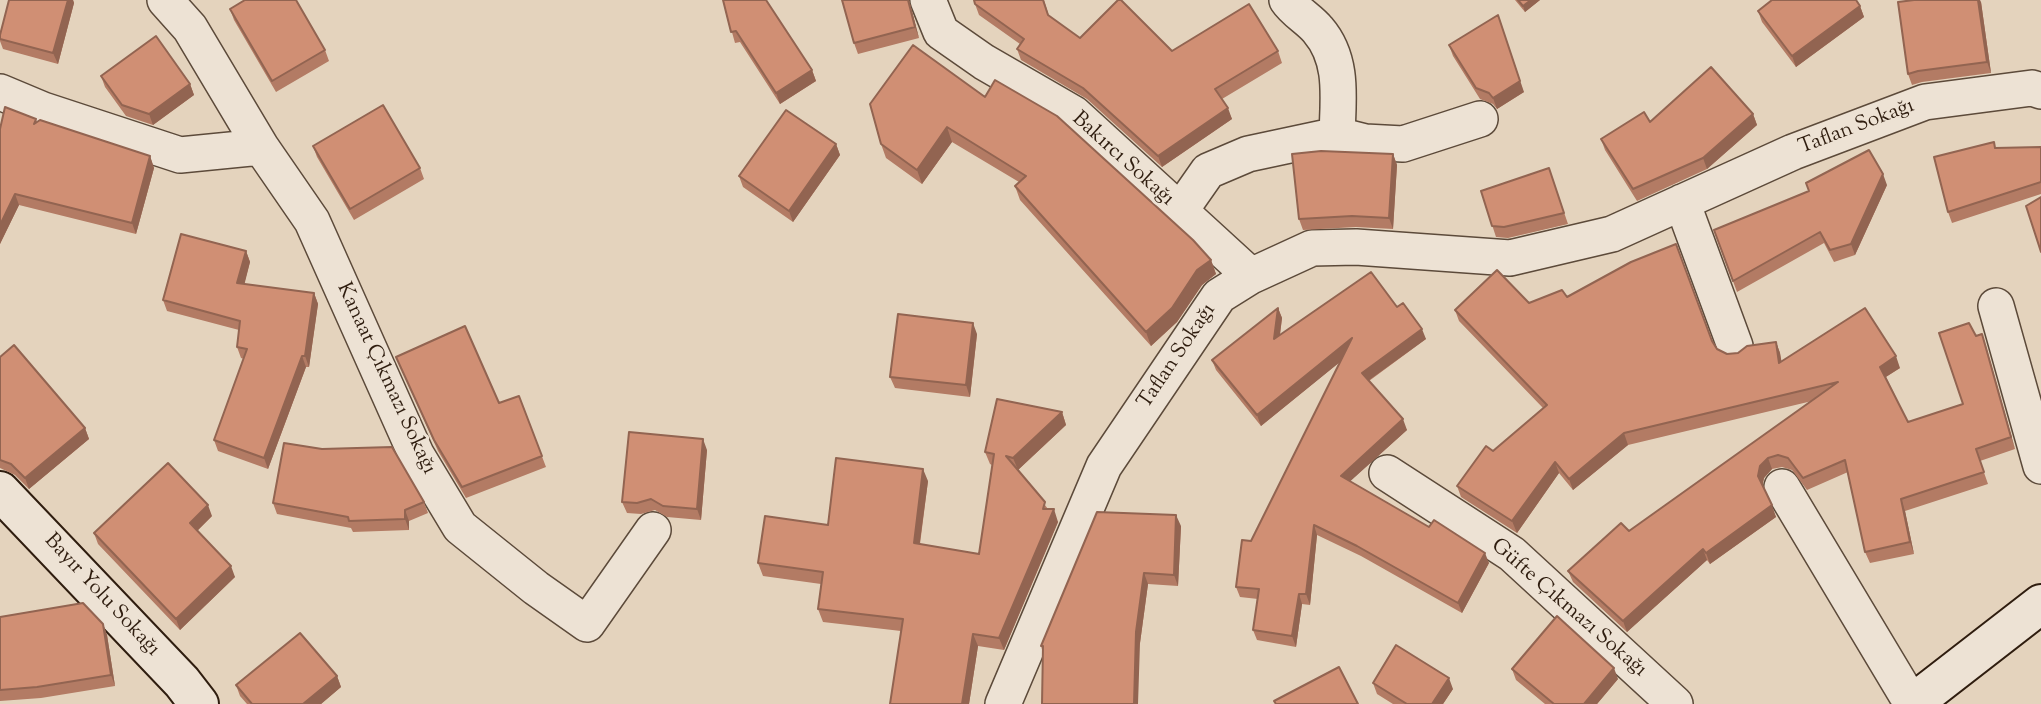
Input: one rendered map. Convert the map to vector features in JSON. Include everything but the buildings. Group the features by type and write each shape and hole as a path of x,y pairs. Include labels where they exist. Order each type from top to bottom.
{"street":[{"name":"Kanaat Çıkmazı Sokağı","path":"165,0 190,28 261,148 312,221 416,454 460,527 536,589 587,624 653,530"},
{"name":"Bakırcı Sokağı","path":"928,0 941,32 984,62 1073,114 1251,276"},
{"path":"1287,0 1319,31 1336,61 1336,135"},
{"name":"Taflan Sokağı","path":"1003,704 1104,466 1219,296 1251,276 1312,248 1356,247 1510,258 1612,234 1793,152 1925,102 2032,89 2041,91"},
{"path":"0,92 43,110 180,155 261,148"},
{"path":"1180,211 1208,171 1248,154 1336,135 1365,142 1403,144 1480,119"},
{"path":"1682,202 1735,346"},
{"path":"1997,306 2041,466"},
{"name":"Güfte Çıkmazı Sokağı","path":"1387,473 1511,554 1675,704"},
{"path":"1782,487 1912,704 2041,604"},
{"name":"Bayır Yolu Sokağı","path":"0,491 173,672 199,704"}]}
